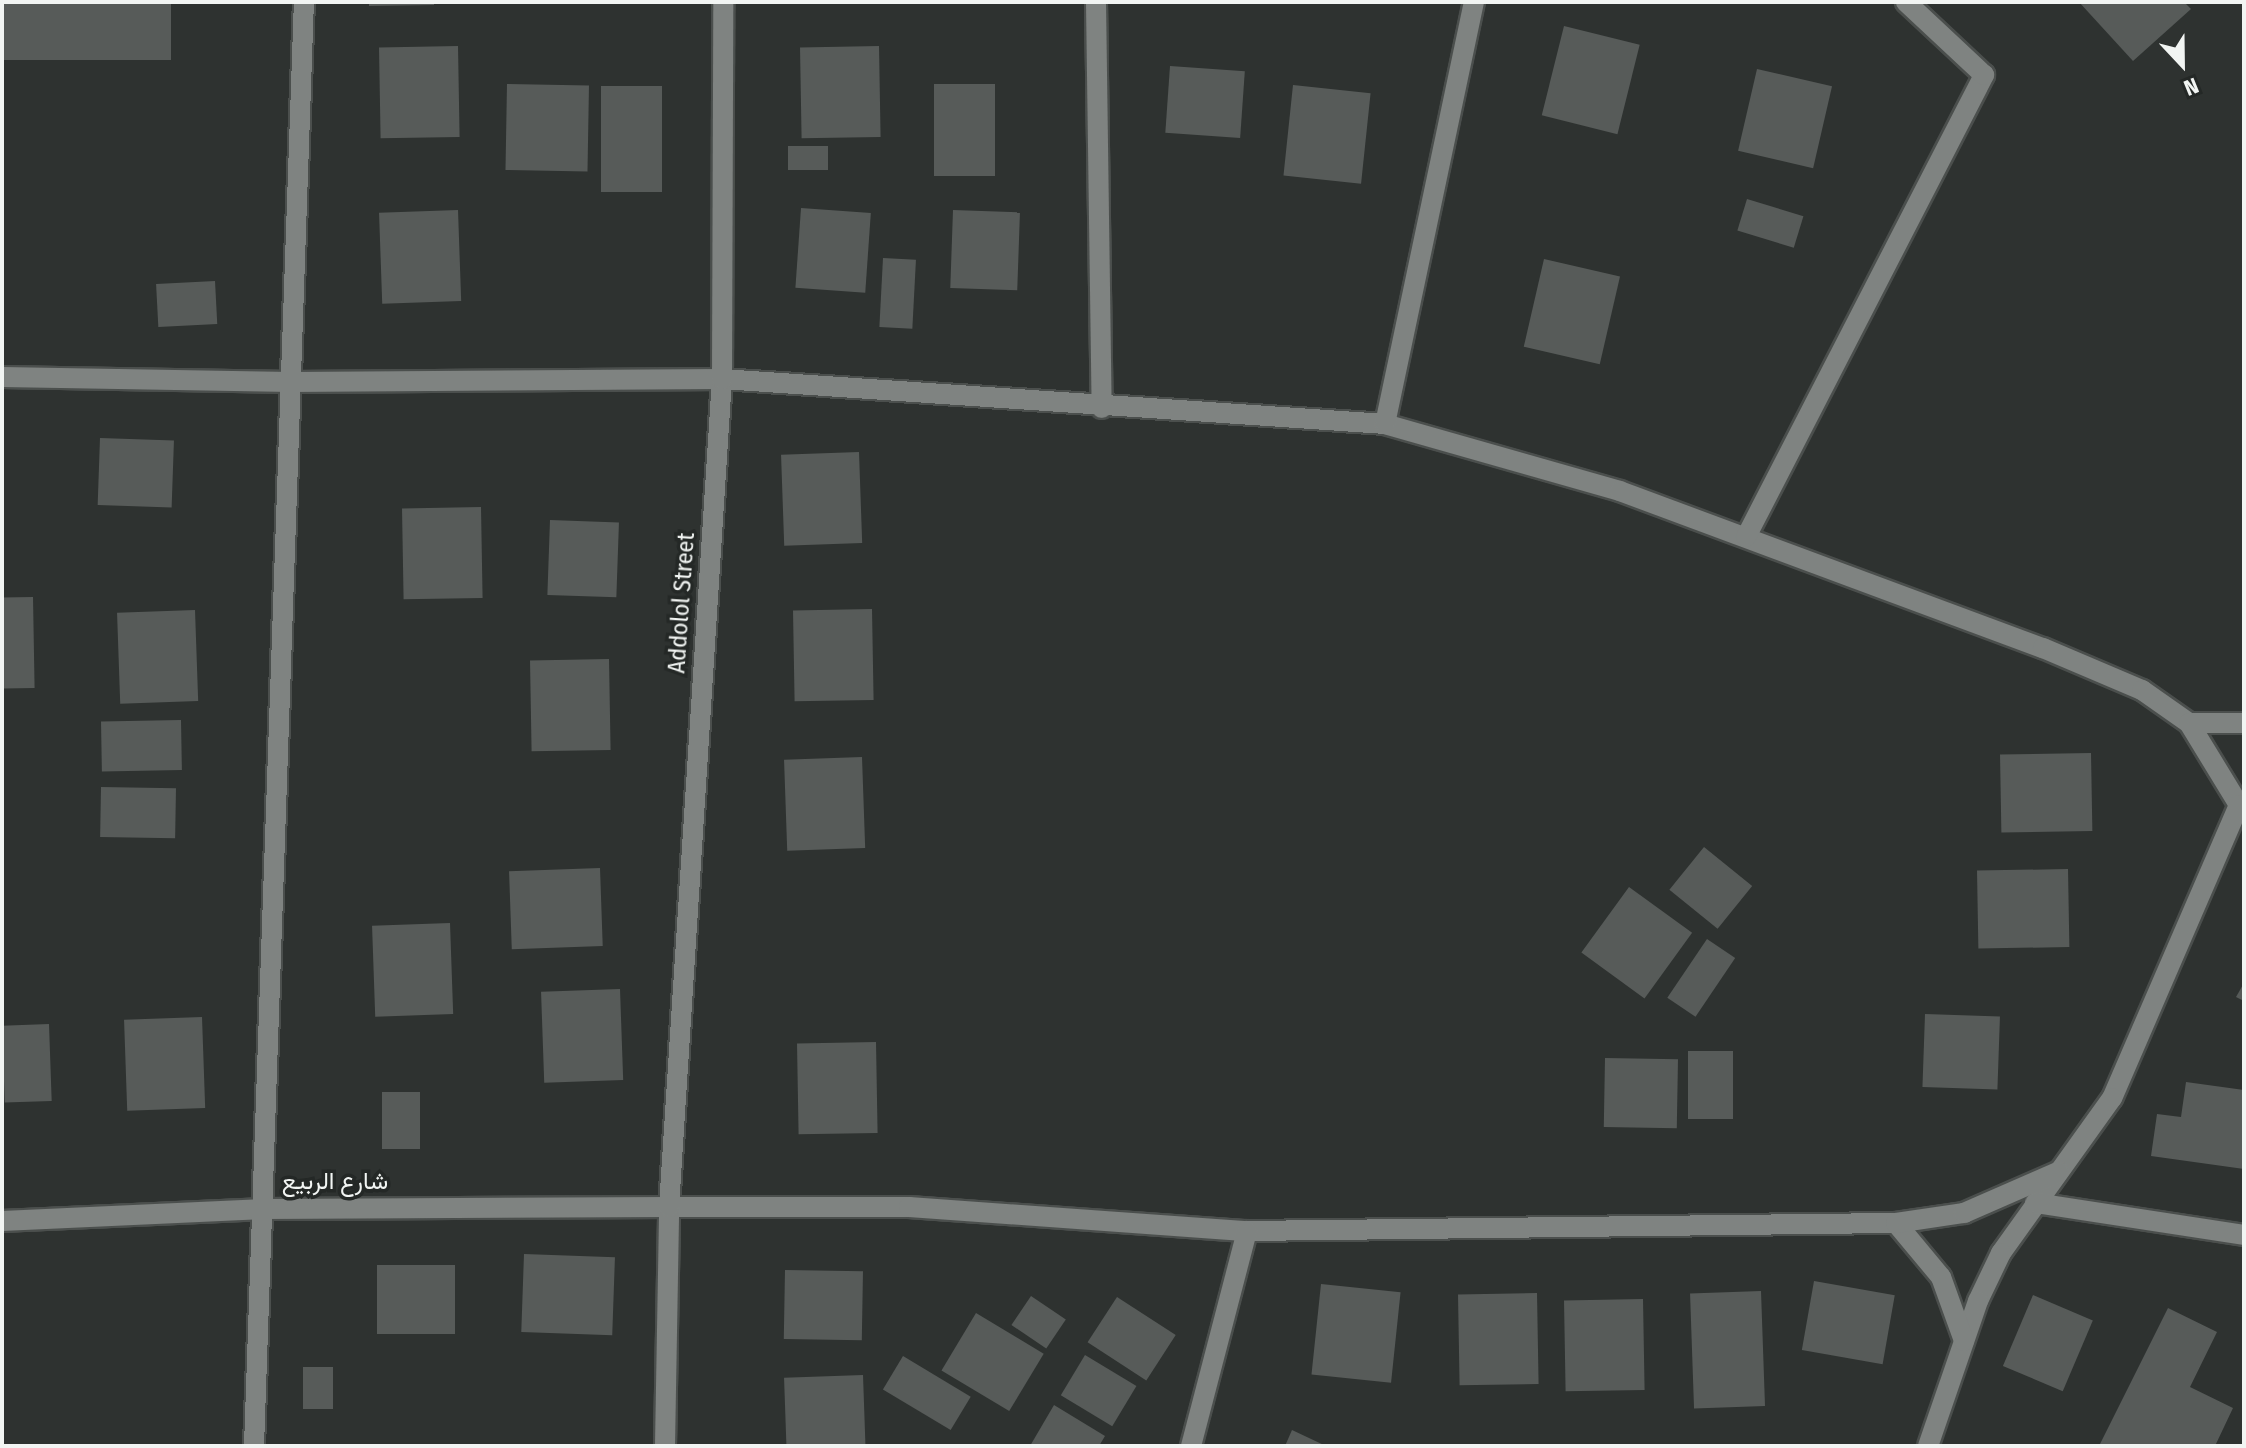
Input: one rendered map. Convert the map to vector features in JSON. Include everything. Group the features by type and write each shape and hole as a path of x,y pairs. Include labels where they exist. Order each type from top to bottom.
{"street":[{"path":"254,1446 265,1209 304,2"},
{"name":"Addolol Street","path":"665,1446 669,1207 722,379 723,2"},
{"path":"1096,2 1102,408"},
{"path":"1385,424 1474,2"},
{"path":"1746,537 1984,75 1906,2"},
{"path":"2,377 291,382 722,379 1102,408 1385,424 1439,435 1620,491 2043,648 2142,690 2189,723 2242,802 2112,1098 2001,1253 1964,1341 1928,1446"},
{"path":"2189,723 2244,723"},
{"name":"شارع الربيع","path":"2,1221 265,1209 909,1207 1247,1231 1896,1223 1964,1213 2058,1172"},
{"path":"2035,1203 2244,1235"},
{"path":"1896,1223 1941,1277 1964,1341"},
{"path":"1191,1446 1247,1231"}],"building":[{"path":"2,2 171,2 171,60 2,60"},
{"path":"369,2 434,2 434,5 369,6"},
{"path":"2079,2 2184,2 2191,9 2133,61"},
{"path":"1564,26 1640,45 1617,134 1542,115"},
{"path":"458,46 460,137 381,138 379,47"},
{"path":"879,46 881,137 802,138 800,47"},
{"path":"1170,66 1245,71 1240,138 1165,133"},
{"path":"1757,69 1832,86 1813,168 1738,151"},
{"path":"507,84 589,85 587,171 505,170"},
{"path":"934,84 995,84 995,176 934,176"},
{"path":"1293,85 1371,93 1361,184 1283,176"},
{"path":"601,86 662,86 662,192 601,192"},
{"path":"788,146 828,146 828,170 788,170"},
{"path":"1747,199 1803,216 1794,248 1737,231"},
{"path":"801,208 871,213 865,293 795,288"},
{"path":"458,210 461,301 382,304 379,213"},
{"path":"953,210 1020,212 1017,290 950,288"},
{"path":"883,258 916,260 912,329 879,327"},
{"path":"1544,259 1620,277 1600,364 1524,347"},
{"path":"215,281 217,324 158,327 156,284"},
{"path":"100,438 174,441 172,508 98,505"},
{"path":"859,452 862,543 784,546 781,455"},
{"path":"481,507 483,598 404,599 402,508"},
{"path":"550,520 619,522 616,597 547,595"},
{"path":"33,597 35,688 4,689 2,598"},
{"path":"872,609 874,700 795,701 793,610"},
{"path":"195,610 198,701 120,704 117,613"},
{"path":"609,659 611,750 532,751 530,660"},
{"path":"181,720 182,770 102,771 101,721"},
{"path":"2091,753 2092,831 2001,833 2000,755"},
{"path":"862,757 865,848 787,851 784,760"},
{"path":"101,787 176,788 175,838 100,837"},
{"path":"1704,847 1752,886 1718,929 1669,890"},
{"path":"600,868 603,946 512,949 509,871"},
{"path":"2068,869 2069,947 1978,949 1977,871"},
{"path":"1629,887 1692,933 1644,998 1581,953"},
{"path":"450,923 453,1014 375,1017 372,926"},
{"path":"1707,939 1735,958 1695,1017 1667,998"},
{"path":"2244,983 2244,1001 2236,997"},
{"path":"620,989 623,1080 544,1083 541,992"},
{"path":"1925,1014 2000,1017 1997,1090 1922,1087"},
{"path":"202,1017 205,1108 127,1111 124,1020"},
{"path":"49,1024 52,1101 5,1103 2,1026"},
{"path":"876,1042 878,1133 799,1134 797,1043"},
{"path":"1688,1051 1733,1051 1733,1119 1688,1119"},
{"path":"1605,1058 1678,1059 1677,1128 1604,1127"},
{"path":"2186,1082 2244,1090 2244,1169 2151,1156 2157,1114 2181,1117"},
{"path":"382,1092 420,1092 420,1149 382,1149"},
{"path":"524,1254 615,1257 612,1335 521,1332"},
{"path":"377,1265 455,1265 455,1334 377,1334"},
{"path":"785,1270 863,1271 862,1340 784,1339"},
{"path":"1814,1281 1895,1295 1883,1364 1802,1350"},
{"path":"1321,1284 1401,1292 1391,1383 1311,1375"},
{"path":"1761,1291 1765,1406 1694,1408 1690,1293"},
{"path":"1537,1293 1539,1384 1460,1385 1458,1294"},
{"path":"2033,1295 2093,1320 2063,1391 2003,1366"},
{"path":"1031,1296 1066,1319 1046,1349 1011,1325"},
{"path":"1117,1297 1176,1335 1146,1380 1088,1342"},
{"path":"1643,1299 1645,1390 1566,1391 1564,1300"},
{"path":"2168,1308 2217,1332 2190,1387 2233,1408 2215,1446 2103,1446 2100,1444"},
{"path":"976,1313 1044,1354 1009,1411 941,1370"},
{"path":"1085,1355 1136,1386 1112,1426 1061,1395"},
{"path":"903,1356 971,1397 951,1430 883,1389"},
{"path":"303,1367 333,1367 333,1409 303,1409"},
{"path":"863,1375 865,1446 786,1446 784,1378"},
{"path":"1054,1405 1105,1436 1099,1446 1030,1446"},
{"path":"1292,1430 1326,1446 1285,1446"}]}
